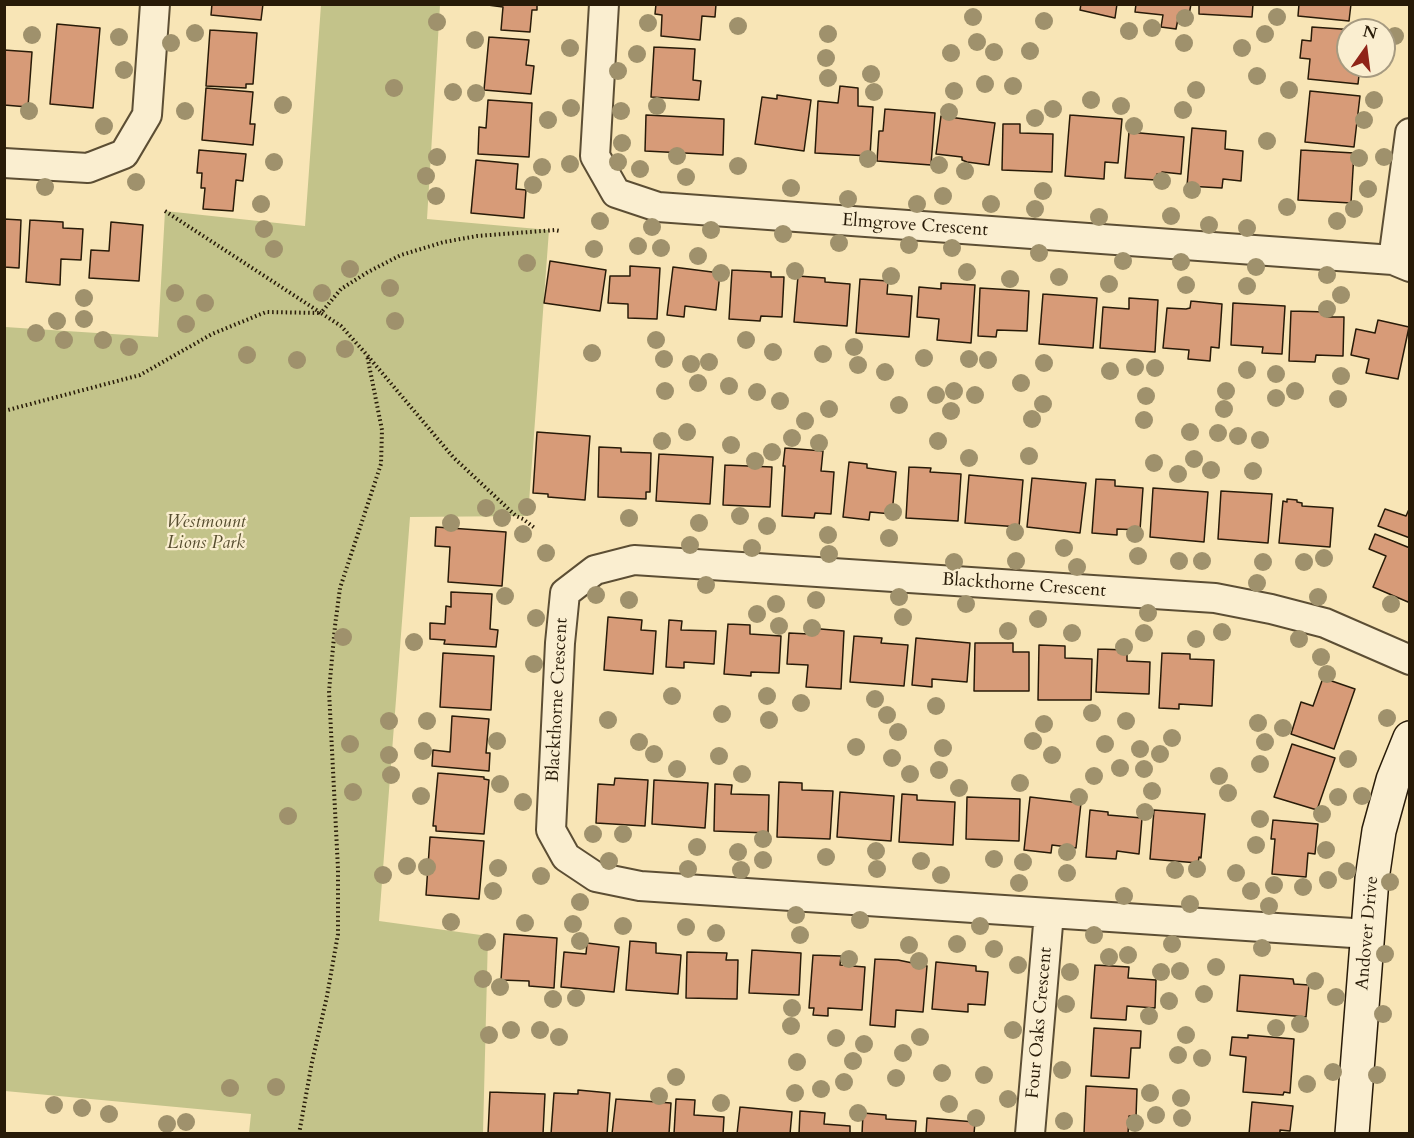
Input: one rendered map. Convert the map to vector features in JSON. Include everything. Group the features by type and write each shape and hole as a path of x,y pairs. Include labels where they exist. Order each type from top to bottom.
{"street":[{"path":"4,163 88,168 124,154 147,115 155,4"},
{"name":"Elmgrove Crescent","path":"604,4 595,156 616,193 658,207 1401,264"},
{"path":"1401,264 1410,133"},
{"name":"Blackthorne Crescent","path":"1368,934 640,886 596,877 566,857 551,830 560,643 565,593 595,570 634,560 1215,598 1325,622 1410,660"},
{"name":"Andover Drive","path":"1352,1134 1372,879 1379,831 1393,780 1410,738"},
{"name":"Four Oaks Crescent","path":"1030,1134 1049,913"}],"path":[{"path":"165,211 341,326 453,457 516,516 537,529"},
{"path":"5,411 140,375 212,334 266,312 321,312 341,289 401,255 444,242 477,236 560,231"},
{"path":"299,1134 338,934 338,869 329,691 335,626 340,588 381,464 382,430 367,355"}],"green space":[{"name":"Westmount Lions Park","path":"321,5 440,5 427,219 549,230 528,516 410,517 379,921 488,936 483,1133 249,1133 251,1114 5,1091 5,327 158,337 165,211 305,226"}],"building":[{"path":"212,4 263,4 261,20 211,15"},
{"path":"480,4 537,4 537,10 532,10 530,32 501,30 503,7"},
{"path":"656,4 716,4 715,17 702,16 700,40 661,36 662,15 655,14"},
{"path":"1081,4 1117,4 1115,18 1080,10"},
{"path":"1136,4 1191,4 1189,15 1179,14 1176,29 1161,27 1163,15 1135,12"},
{"path":"1199,4 1253,4 1252,17 1199,14"},
{"path":"1299,4 1351,4 1349,18 1336,20 1298,16"},
{"path":"57,24 100,28 93,108 50,104"},
{"path":"1312,27 1336,29 1336,78 1359,78 1358,84 1308,79 1310,59 1300,58 1302,40 1311,41"},
{"path":"210,30 257,33 253,84 246,84 246,88 206,86"},
{"path":"489,37 529,40 526,65 534,66 531,94 484,90"},
{"path":"654,47 695,49 693,80 701,81 699,100 651,97"},
{"path":"4,50 32,52 28,107 4,105"},
{"path":"840,86 858,88 858,106 873,107 870,156 815,153 818,101 838,103"},
{"path":"206,88 253,92 250,124 255,124 253,145 202,140"},
{"path":"1310,91 1360,96 1354,147 1305,142"},
{"path":"777,95 811,100 804,151 755,144 762,97 777,99"},
{"path":"488,100 532,103 529,157 478,154 479,127 486,128"},
{"path":"885,109 935,113 931,165 877,161 879,131 883,131"},
{"path":"646,115 724,119 723,155 645,151"},
{"path":"1070,115 1122,119 1118,163 1105,162 1104,179 1065,176"},
{"path":"941,116 995,123 989,165 967,162 962,160 962,157 936,154"},
{"path":"1003,124 1020,124 1020,133 1053,134 1052,172 1002,170"},
{"path":"1192,128 1226,131 1225,149 1243,151 1241,181 1223,179 1222,188 1187,186"},
{"path":"1129,132 1184,137 1181,174 1162,172 1162,175 1157,174 1156,180 1125,178"},
{"path":"199,150 246,154 243,181 236,180 233,211 203,209 205,188 201,188 202,173 197,173"},
{"path":"1301,150 1354,153 1351,203 1298,200"},
{"path":"476,160 518,164 516,189 526,190 524,218 471,213"},
{"path":"4,219 21,220 19,268 4,267"},
{"path":"30,220 63,222 63,228 83,229 81,260 61,259 60,285 26,282"},
{"path":"111,222 143,225 139,281 89,278 91,250 109,251"},
{"path":"550,261 606,270 600,311 544,303"},
{"path":"630,266 660,268 657,319 628,318 628,304 608,303 610,276 630,276"},
{"path":"673,267 720,273 716,310 685,306 684,317 667,315"},
{"path":"732,270 771,272 771,277 784,277 782,317 761,316 760,321 729,319"},
{"path":"798,276 825,278 825,282 850,284 847,326 794,322"},
{"path":"860,279 888,281 887,294 912,296 909,337 856,333"},
{"path":"941,283 975,285 971,343 937,340 939,319 917,317 919,287 941,289"},
{"path":"980,288 1029,291 1027,331 997,330 996,337 978,336"},
{"path":"1043,294 1097,298 1093,348 1039,344"},
{"path":"1129,298 1158,300 1155,352 1100,348 1103,307 1129,309"},
{"path":"1191,301 1222,304 1219,348 1211,347 1210,361 1188,359 1189,350 1163,348 1167,308 1190,308"},
{"path":"1233,303 1285,306 1282,354 1262,353 1263,347 1231,345"},
{"path":"1291,311 1327,312 1327,317 1344,317 1343,356 1316,355 1315,362 1289,361"},
{"path":"1378,320 1409,327 1398,379 1366,373 1369,359 1351,355 1356,329 1375,333"},
{"path":"537,432 590,436 585,500 548,497 548,494 533,493"},
{"path":"599,447 621,448 621,452 651,453 650,492 646,492 646,499 598,497"},
{"path":"785,448 823,451 821,471 834,472 831,514 815,513 814,518 782,516"},
{"path":"659,454 713,457 710,504 656,501"},
{"path":"849,462 867,464 867,468 896,472 892,514 870,512 869,520 843,517"},
{"path":"725,465 772,467 770,507 723,505"},
{"path":"909,467 931,468 930,472 961,474 958,521 906,518"},
{"path":"969,475 1023,480 1019,527 965,523"},
{"path":"1032,478 1086,483 1080,533 1027,527"},
{"path":"1096,479 1115,480 1115,486 1143,488 1140,530 1117,529 1117,535 1092,533"},
{"path":"1153,488 1208,492 1204,542 1150,537"},
{"path":"1221,491 1272,494 1268,543 1218,539"},
{"path":"1287,499 1297,500 1302,503 1302,506 1333,508 1330,547 1279,543 1283,501 1287,502"},
{"path":"1410,507 1410,538 1378,526 1385,509 1406,516"},
{"path":"436,527 506,532 502,586 448,582 450,547 435,546"},
{"path":"1375,534 1410,548 1410,598 1408,602 1373,587 1386,556 1369,549"},
{"path":"451,592 492,594 490,629 498,630 496,647 444,644 445,640 430,639 430,623 445,624 446,606 451,607"},
{"path":"608,617 642,620 641,630 656,631 653,674 604,670"},
{"path":"669,620 682,621 681,630 716,631 714,664 684,662 684,668 666,667"},
{"path":"728,624 750,625 750,634 781,636 779,673 751,672 751,676 724,674"},
{"path":"809,628 844,631 841,689 806,687 808,665 787,664 789,633 809,634"},
{"path":"854,636 882,638 881,643 908,645 904,686 850,682"},
{"path":"916,638 970,643 967,682 932,679 932,687 912,685"},
{"path":"975,643 1013,643 1013,652 1029,652 1029,691 974,691"},
{"path":"1039,645 1065,646 1065,658 1092,659 1091,700 1038,700"},
{"path":"1098,649 1127,650 1127,661 1150,662 1149,694 1096,692"},
{"path":"443,653 494,656 491,710 440,707"},
{"path":"1162,653 1190,654 1190,659 1214,660 1212,706 1179,704 1179,709 1159,708"},
{"path":"1323,678 1355,689 1334,749 1291,734 1301,702 1313,706"},
{"path":"452,716 489,719 486,753 490,753 489,771 432,766 433,750 450,752"},
{"path":"1292,744 1335,758 1317,810 1274,797"},
{"path":"438,773 484,777 489,780 484,834 436,831 436,826 433,826"},
{"path":"615,778 648,780 645,826 596,823 598,784 614,785"},
{"path":"654,780 708,783 705,828 652,824"},
{"path":"779,782 802,783 802,790 833,791 830,839 777,837"},
{"path":"715,784 732,785 731,794 769,795 768,833 714,831"},
{"path":"840,792 894,796 891,841 837,837"},
{"path":"902,794 917,795 917,800 955,802 953,845 899,842"},
{"path":"967,797 1020,799 1019,841 966,839"},
{"path":"1030,797 1081,803 1076,848 1052,845 1051,853 1024,850"},
{"path":"1090,810 1108,812 1108,815 1142,818 1139,854 1117,851 1116,859 1086,857"},
{"path":"1154,810 1205,814 1201,858 1199,857 1198,863 1150,859"},
{"path":"1273,820 1318,824 1315,854 1308,853 1306,877 1272,874 1275,839 1271,839"},
{"path":"430,837 484,841 479,899 426,895"},
{"path":"504,934 557,938 554,988 529,986 529,981 501,980"},
{"path":"630,941 656,943 656,953 681,955 678,994 626,990"},
{"path":"587,943 619,947 614,992 561,987 564,952 586,954"},
{"path":"752,950 801,953 799,995 749,993"},
{"path":"687,952 727,953 726,960 738,960 737,999 686,998"},
{"path":"813,955 841,956 840,965 865,967 862,1010 828,1008 828,1016 813,1015 814,1008 809,1008"},
{"path":"875,959 898,960 927,966 923,1012 896,1010 895,1027 870,1025"},
{"path":"936,962 976,966 976,971 988,972 985,1005 968,1004 968,1012 932,1009"},
{"path":"1095,965 1129,967 1128,978 1156,980 1155,1008 1127,1006 1126,1020 1091,1018"},
{"path":"1240,975 1293,979 1294,984 1309,985 1306,1017 1237,1011"},
{"path":"1094,1028 1141,1031 1140,1048 1131,1048 1129,1078 1091,1076"},
{"path":"1248,1035 1294,1039 1290,1093 1284,1092 1283,1095 1243,1092 1246,1057 1230,1055 1232,1037 1248,1038"},
{"path":"1086,1086 1137,1089 1136,1117 1129,1116 1128,1134 1084,1134"},
{"path":"578,1090 610,1093 607,1134 551,1134 554,1093 578,1094"},
{"path":"490,1092 545,1094 543,1134 488,1134"},
{"path":"616,1099 671,1103 669,1134 612,1134"},
{"path":"676,1099 695,1100 694,1115 724,1117 723,1134 674,1134"},
{"path":"1252,1102 1293,1106 1290,1131 1280,1130 1280,1134 1249,1134"},
{"path":"740,1107 792,1112 790,1134 737,1134"},
{"path":"800,1111 825,1113 824,1124 850,1126 850,1134 799,1134"},
{"path":"863,1113 886,1115 886,1119 916,1121 915,1134 862,1134"},
{"path":"927,1118 975,1122 974,1134 926,1134"}]}
